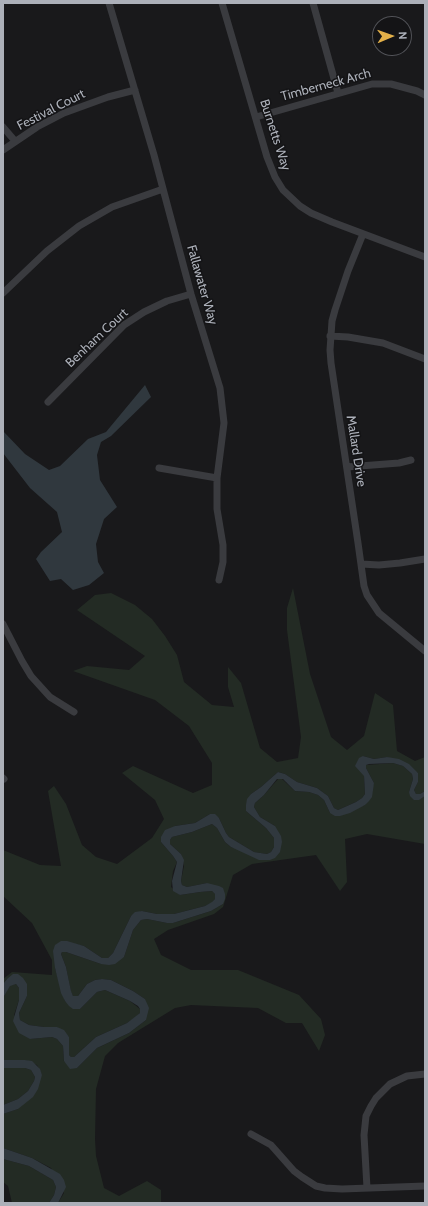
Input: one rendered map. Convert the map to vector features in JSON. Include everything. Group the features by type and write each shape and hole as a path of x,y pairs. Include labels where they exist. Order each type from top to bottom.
{"street":[{"name":"Fallawater Way","path":"109,3 163,189 191,294 220,388 224,424 217,478 217,509 224,545 223,562 219,580"},
{"name":"Burnetts Way","path":"222,3 269,162 283,190 290,198 311,213 425,257"},
{"path":"313,3 338,93"},
{"name":"Timberneck Arch","path":"256,117 338,93 380,83 397,85 425,95"},
{"name":"Festival Court","path":"3,150 37,127 64,114 108,97 135,90"},
{"path":"3,126 15,141"},
{"path":"3,293 47,250 78,226 112,207 163,189"},
{"name":"Mallard Drive","path":"363,234 348,271 335,310 330,336 331,363 364,586 373,606 379,613 425,651"},
{"name":"Benham Court","path":"48,402 124,325 155,306 191,294"},
{"path":"330,336 354,337 383,343 425,359"},
{"path":"347,467 399,463 411,460"},
{"path":"158,468 217,478"},
{"path":"361,564 400,564 425,560"},
{"path":"3,624 31,676 50,697 74,712"},
{"path":"367,1188 364,1135 366,1116 371,1106 381,1092 390,1084 407,1076 425,1074"},
{"path":"251,1134 271,1145 294,1171 316,1186 334,1189 425,1186"}],"shaded area":[{"path":"145,385 151,397 111,436 101,442 97,455 100,480 117,507 104,519 96,544 98,562 104,573 89,585 73,590 61,579 50,581 36,559 41,552 62,532 57,512 30,488 3,453 3,431 25,454 49,470 60,466 88,439 106,432"},
{"path":"293,588 310,674 331,737 347,750 364,736 375,693 393,705 397,751 415,761 425,757 425,791 420,794 416,794 414,790 418,782 418,773 387,757 374,759 363,756 365,794 356,802 338,810 334,808 328,796 317,788 297,782 285,774 278,772 251,794 246,811 266,828 274,838 274,847 271,852 267,854 254,852 229,837 219,818 210,814 195,823 175,826 161,842 177,862 173,871 171,887 180,895 212,891 215,894 215,899 212,903 205,906 174,914 157,914 142,911 131,916 113,953 108,958 102,958 84,946 61,941 55,968 65,1001 80,1009 97,992 105,990 130,1001 140,1009 140,1013 136,1017 127,1023 96,1037 74,1057 71,1057 69,1055 69,1037 57,1027 29,1025 20,1020 19,1013 27,996 27,984 7,979 3,984 3,979 12,972 52,975 52,960 32,923 3,896 3,850 40,865 61,866 48,791 54,786 66,804 82,845 96,857 117,864 152,838 164,819 155,800 122,773 133,766 193,793 212,785 212,763 189,726 155,700 73,671 87,666 129,670 145,656 77,610 95,595 111,593 135,605 152,619 165,636 177,655 184,682 212,705 234,707 228,687 228,667 241,683 260,748 277,762 298,758 301,737 287,630 287,608"},
{"path":"363,756 374,759 387,757 399,759 409,764 418,773 418,782 414,790 416,794 420,794 425,791 425,796 419,800 414,800 410,796 409,792 413,779 412,774 403,766 393,763 369,764 366,765 366,768 374,783 372,797 365,805 350,813 340,816 335,816 330,813 324,800 318,795 309,792 295,791 283,779 277,779 264,795 255,803 254,807 260,817 275,826 281,836 282,842 280,852 275,858 270,860 259,860 231,847 225,842 217,828 212,824 192,832 172,837 170,844 181,854 184,860 181,881 182,885 187,887 207,883 219,886 223,888 225,894 223,904 211,911 173,923 147,919 141,920 133,930 124,957 115,964 101,964 66,952 62,952 61,954 66,967 73,996 78,996 87,984 95,980 111,980 145,999 149,1008 146,1020 129,1033 97,1048 77,1068 70,1069 64,1061 63,1046 57,1039 52,1037 30,1039 19,1033 13,1021 19,1000 19,988 16,984 10,986 3,998 3,984 13,974 18,974 27,984 27,996 19,1013 20,1020 29,1025 57,1027 64,1030 69,1037 69,1055 71,1057 74,1057 96,1037 127,1023 140,1013 138,1006 105,990 97,992 80,1009 73,1009 65,1001 61,993 55,968 53,951 55,945 61,941 67,941 84,946 102,958 108,958 113,953 131,916 135,912 142,911 157,914 174,914 205,906 215,899 215,894 212,891 180,895 173,891 172,881 177,862 161,842 161,837 165,830 175,826 195,823 210,814 215,814 219,818 229,837 254,852 267,854 271,852 274,847 274,838 266,828 246,811 247,799 251,794 278,772 285,774 297,782 317,788 328,796 334,808 338,810 356,802 365,794 364,776 355,766 359,758"},
{"path":"393,763 403,766 412,774 413,779 409,792 418,800 425,796 425,844 367,834 345,839 347,882 340,891 316,855 252,864 233,875 223,907 214,914 168,930 154,939 161,955 191,970 238,970 299,995 321,1019 325,1035 319,1051 302,1023 286,1023 258,1008 191,1005 175,1008 118,1043 105,1056 96,1089 96,1156 104,1188 119,1196 147,1181 161,1190 161,1203 58,1203 64,1193 51,1168 32,1158 3,1148 3,1114 18,1109 42,1075 37,1065 25,1060 3,1060 3,998 10,985 16,984 19,988 19,1000 14,1015 30,1039 52,1037 57,1039 63,1046 64,1061 77,1068 97,1048 129,1033 146,1020 145,999 111,980 102,979 95,980 87,984 78,996 73,996 66,967 61,954 62,952 101,964 124,957 133,930 141,920 147,919 173,923 211,911 223,904 207,883 187,887 182,885 181,881 184,866 181,854 170,844 172,837 192,832 212,824 217,828 225,842 231,847 275,858 275,826 260,817 254,807 255,803 278,779 282,779 295,791 309,792 318,795 324,800 330,813 365,805 374,783 366,768 366,765"},
{"path":"3,1060 32,1061 40,1069 42,1075 38,1089 33,1097 18,1109 3,1114 3,1105 18,1099 28,1091 35,1077 31,1070 25,1068 3,1068"},
{"path":"3,1068 25,1068 31,1070 35,1077 28,1091 18,1099 3,1105"},
{"path":"3,1148 32,1158 60,1174 66,1187 58,1203 49,1203 54,1195 56,1187 53,1180 29,1166 3,1159"},
{"path":"3,1159 29,1166 53,1180 56,1187 54,1195 49,1203 12,1203 8,1186 3,1182"}]}
